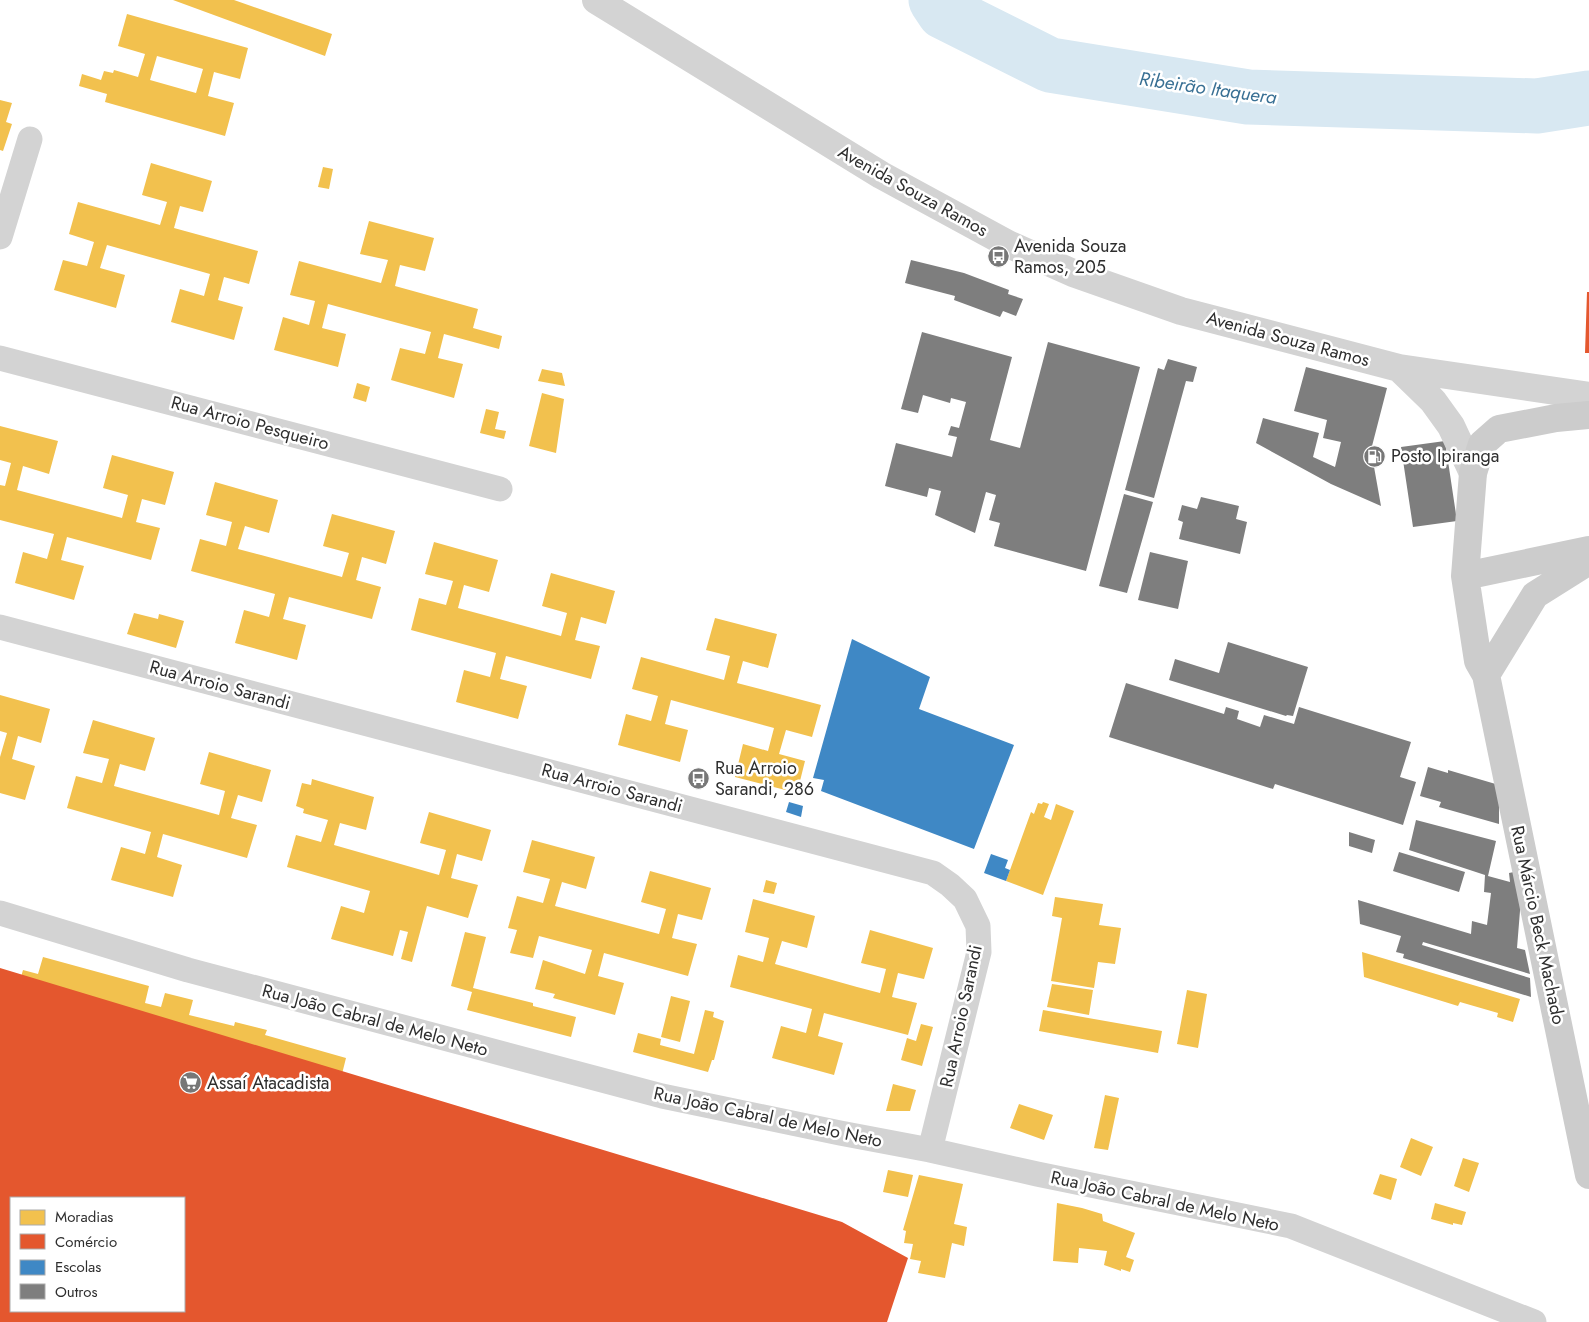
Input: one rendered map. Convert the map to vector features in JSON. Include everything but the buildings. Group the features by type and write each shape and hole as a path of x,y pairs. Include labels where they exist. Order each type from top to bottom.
{"main road":[{"name":"Avenida Souza Ramos","path":"1466,576 1472,473 1482,444 1499,429 1556,418 1589,415"},
{"path":"1466,576 1589,550"},
{"path":"1486,674 1535,595 1589,561"},
{"name":"Rua Márcio Beck Machado","path":"1466,576 1478,661 1486,674 1589,1175"}],"street":[{"name":"Avenida Souza Ramos","path":"596,0 881,175 1008,244 1073,273 1182,311 1399,368 1589,396"},
{"path":"0,237 30,139"},
{"name":"Rua Arroio Pesqueiro","path":"0,358 500,489"},
{"name":"Avenida Souza Ramos","path":"1399,368 1434,401 1451,426 1472,473"},
{"name":"Rua Arroio Sarandi","path":"0,627 933,873 965,899 978,926 979,952 930,1150"},
{"name":"Rua João Cabral de Melo Neto","path":"0,913 188,970 662,1096 1291,1226 1534,1322"}],"waterway":[{"name":"Ribeirão Itaquera","path":"936,0 944,12 1050,65 1248,97 1537,106 1589,98"}],"place":[{"name":"Avenida Souza Ramos, 205","path":"998,256"},
{"name":"Posto Ipiranga","path":"1375,456"},
{"name":"Rua Arroio Sarandi, 286","path":"699,778"},
{"name":"Assaí Atacadista","path":"191,1083"}]}
